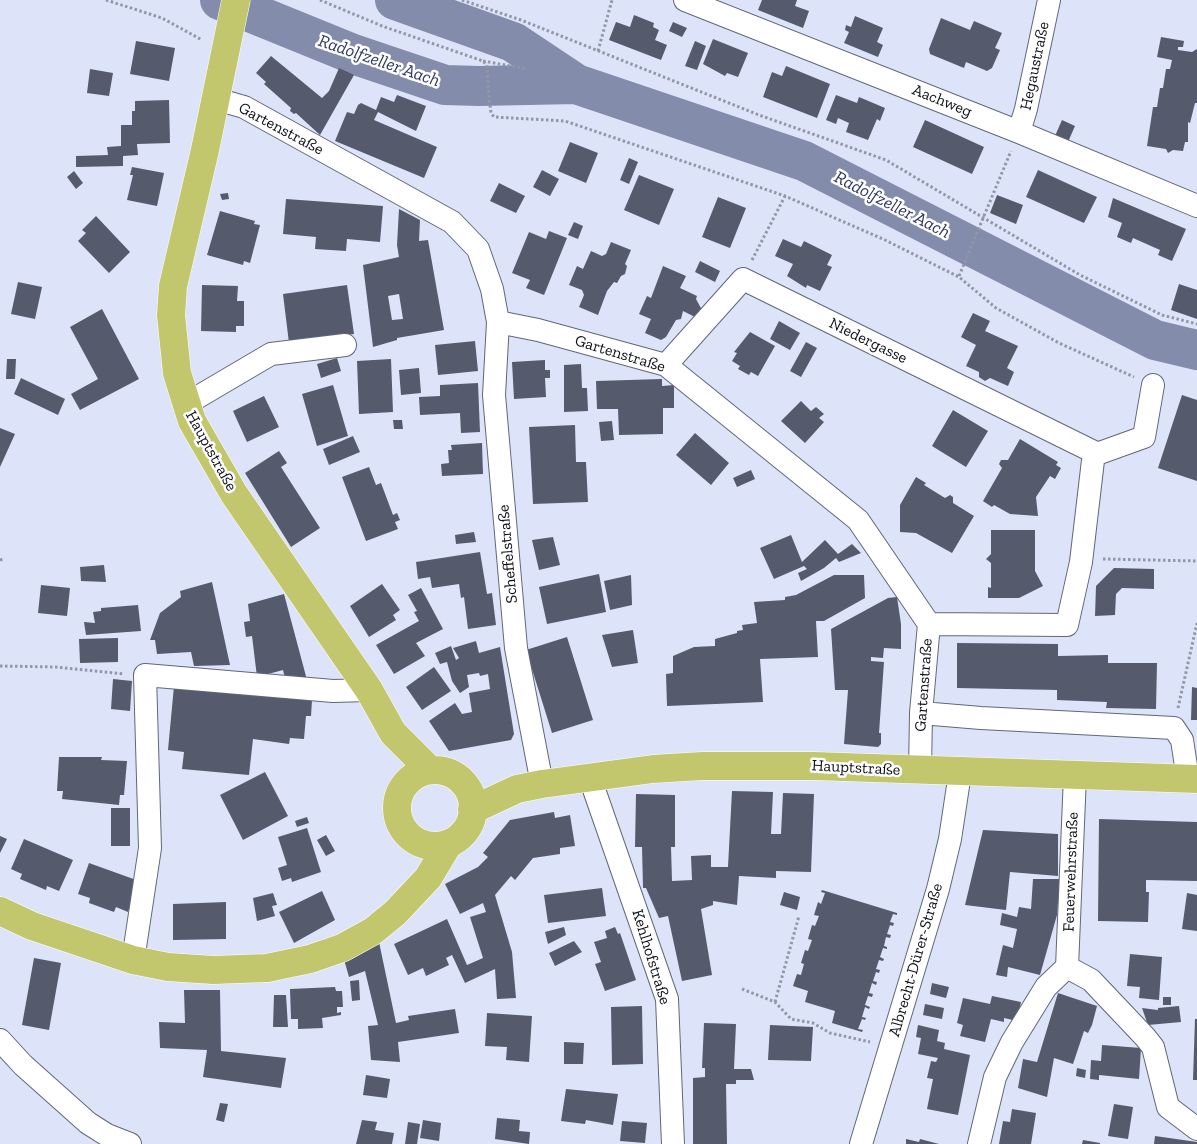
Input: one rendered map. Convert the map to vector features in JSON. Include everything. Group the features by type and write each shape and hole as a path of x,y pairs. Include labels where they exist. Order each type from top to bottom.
{"main road":[{"name":"Hauptstraße","path":"236,0 216,99 173,286 172,343 177,373 186,404 204,442 234,494 369,690 418,776"},
{"name":"Hauptstraße","path":"463,782 529,787 653,769 702,766 814,766 920,772 1193,779"},
{"path":"0,911 32,926 133,960 168,967 213,970 267,968 310,959 342,948 374,931 410,899 428,878 449,843 463,833 471,818 472,810 470,795 463,782 451,773 418,776 398,798 397,807 401,825 413,839 430,845 449,843"},
{"name":"Hauptstraße","path":"472,810 529,787"},
{"path":"410,899 413,839"}],"street":[{"name":"Aachweg","path":"685,0 1019,132 1197,206"},
{"name":"Hegaustraße","path":"1019,132 1026,109 1049,0"},
{"name":"Gartenstraße","path":"216,99 244,107 452,222 478,249 492,289 498,322 538,330 666,365 858,520 929,624 921,713 920,772"},
{"path":"666,365 743,279"},
{"name":"Niedergasse","path":"743,279 1094,452 1094,455"},
{"name":"Scheffelstraße","path":"498,322 494,395 529,787"},
{"path":"186,404 271,354 345,345"},
{"path":"929,624 1067,625 1081,562 1094,455 1144,437 1153,385"},
{"path":"133,960 150,848 145,675 333,691 369,690"},
{"path":"921,713 1174,728 1182,740 1193,779"},
{"name":"Albrecht-Dürer-Straße","path":"861,1144 938,889 950,838 960,773"},
{"name":"Feuerwehrstraße","path":"1067,967 1075,776"},
{"name":"Kehlhofstraße","path":"590,778 667,998 673,1144"},
{"path":"979,1144 995,1077 1012,1042 1046,987 1067,967 1091,980 1145,1037 1153,1047 1168,1106 1197,1129"},
{"path":"0,1040 23,1065 88,1124 107,1136 130,1144"}],"path":[{"path":"106,0 162,18 206,42 224,56"},
{"path":"320,0 391,29 483,61 527,69"},
{"path":"462,0 521,20 759,115 886,160 1080,275 1162,315 1197,324"},
{"path":"598,51 612,0"},
{"path":"483,61 487,65 491,113 494,117 565,120 784,196 885,240 958,277 996,308 1058,343 1153,385"},
{"path":"958,277 1019,132"},
{"path":"743,279 784,196"},
{"path":"1081,562 1096,559 1197,561"},
{"path":"1174,728 1197,623"},
{"path":"0,666 56,667 145,675"},
{"path":"775,1002 799,916"},
{"path":"742,989 775,1002 792,1019 813,1022 830,1033 891,1046"}],"building":[{"path":"762,0 797,0 795,6 809,11 803,28 758,10"},
{"path":"634,15 654,23 653,27 659,30 655,40 667,45 661,60 609,40 616,22 630,27"},
{"path":"855,16 883,28 877,42 883,45 878,57 844,43 849,32 845,30 846,25 851,27"},
{"path":"941,18 970,30 974,21 1002,33 995,48 1000,50 992,68 987,71 966,62 964,68 930,54 929,49"},
{"path":"673,22 687,28 682,37 669,31"},
{"path":"1161,37 1184,41 1183,47 1178,47 1178,50 1192,52 1197,49 1197,103 1195,103 1190,123 1188,122 1188,142 1185,142 1183,151 1173,150 1168,153 1166,149 1147,146 1153,107 1157,107 1166,69 1170,69 1172,60 1157,57"},
{"path":"713,39 748,53 738,77 727,73 725,76 703,64"},
{"path":"136,41 175,48 169,81 130,74"},
{"path":"695,41 706,46 697,70 685,66"},
{"path":"271,56 322,98 329,91 339,68 354,75 320,135 296,113 294,114 290,111 291,108 264,84 266,82 256,73"},
{"path":"786,66 830,84 817,118 763,97 772,72 782,76"},
{"path":"90,69 113,73 109,96 87,93"},
{"path":"397,95 426,106 416,131 378,112 374,120 437,147 424,178 335,141 347,112 354,114 361,103 376,110 381,97 394,102"},
{"path":"836,95 857,103 859,97 885,108 880,121 877,119 868,140 846,132 849,123 838,118 836,124 826,120"},
{"path":"169,100 170,143 137,144 138,155 123,156 123,166 76,167 76,156 108,155 107,147 121,146 121,125 132,125 132,111 135,111 135,101"},
{"path":"925,120 984,147 972,174 913,147"},
{"path":"1062,120 1075,126 1068,142 1055,136"},
{"path":"570,142 598,153 586,183 558,171"},
{"path":"629,158 638,162 629,184 620,180"},
{"path":"132,167 164,173 157,206 127,200 133,175 130,175"},
{"path":"542,170 559,179 550,196 533,187"},
{"path":"1038,170 1097,197 1084,223 1026,197"},
{"path":"74,171 83,183 76,189 67,177"},
{"path":"639,175 674,189 659,225 624,210"},
{"path":"499,183 525,196 516,213 490,201"},
{"path":"228,193 229,199 222,200 220,194"},
{"path":"997,195 1023,205 1016,224 990,213"},
{"path":"718,197 746,208 730,248 702,237"},
{"path":"1113,198 1186,229 1172,261 1158,255 1160,250 1133,238 1131,243 1117,237 1122,223 1108,217"},
{"path":"286,199 383,206 380,242 347,239 346,251 315,249 316,237 283,234"},
{"path":"399,209 420,220 419,241 428,240 444,330 397,338 397,340 373,347 363,265 399,257 397,245","holes":["399,294 403,319 392,320 388,296"]},
{"path":"220,211 255,221 254,224 260,225 250,263 244,261 243,265 207,255"},
{"path":"96,216 130,252 109,273 78,241 86,233 82,230"},
{"path":"574,222 583,226 578,239 568,235"},
{"path":"549,231 567,238 544,295 526,288 530,280 512,273 529,232 546,239"},
{"path":"783,239 801,247 804,241 832,255 827,265 832,267 820,291 807,285 806,288 787,276 793,264 775,256"},
{"path":"611,242 631,250 625,264 627,266 625,274 621,276 617,283 614,282 607,291 598,315 579,307 584,295 582,290 569,285 577,266 583,269 591,251 602,256 606,254"},
{"path":"700,261 720,271 715,282 695,272"},
{"path":"663,266 686,276 680,288 697,296 696,299 702,310 699,319 683,311 681,319 676,320 666,337 661,340 645,333 651,319 639,314 647,296 651,298"},
{"path":"18,282 42,287 35,319 11,314"},
{"path":"1179,284 1197,290 1197,319 1171,310"},
{"path":"202,285 238,286 237,301 244,301 244,326 236,326 236,332 201,331"},
{"path":"347,285 354,334 289,343 283,294"},
{"path":"102,309 139,379 80,410 71,394 98,379 70,327"},
{"path":"973,313 990,321 985,331 1018,346 1007,368 1014,372 1008,386 990,378 985,381 979,377 979,372 966,366 976,345 961,337"},
{"path":"779,321 800,333 790,350 770,339"},
{"path":"750,332 775,346 758,376 751,372 749,375 738,369 740,366 732,361 737,353 734,352"},
{"path":"475,341 478,371 438,375 435,345"},
{"path":"806,342 817,348 801,377 790,371"},
{"path":"337,358 341,371 321,378 317,364"},
{"path":"7,359 16,359 15,379 6,379"},
{"path":"391,359 393,412 359,414 357,361"},
{"path":"545,360 545,370 550,370 550,378 545,378 546,397 514,399 512,362"},
{"path":"581,364 582,388 587,388 588,411 564,412 564,365"},
{"path":"419,368 421,393 401,395 399,370"},
{"path":"21,378 65,399 58,415 14,394"},
{"path":"662,379 662,386 674,385 674,408 663,408 663,434 619,435 618,409 597,409 596,381"},
{"path":"478,383 480,432 461,433 460,413 420,415 419,397 440,396 440,385"},
{"path":"333,385 348,436 317,446 302,394"},
{"path":"1182,395 1197,400 1197,481 1158,468"},
{"path":"264,396 279,427 247,442 233,411"},
{"path":"801,401 811,411 816,407 824,414 819,418 824,422 805,443 781,421"},
{"path":"953,410 988,431 966,467 932,446"},
{"path":"393,420 402,420 403,429 394,429"},
{"path":"612,421 614,440 601,441 599,422"},
{"path":"575,425 576,462 586,462 588,502 533,504 529,427"},
{"path":"0,428 15,434 0,467"},
{"path":"695,433 729,463 711,485 676,455"},
{"path":"353,436 360,452 329,465 323,449"},
{"path":"1020,439 1058,462 1056,465 1061,468 1055,479 1050,476 1036,497 1038,516 1010,514 994,505 992,507 983,501 1002,468 999,464 1001,460 1008,460"},
{"path":"482,443 483,474 442,476 441,464 449,463 448,450 452,450 451,445"},
{"path":"279,451 287,463 281,467 320,528 291,547 245,473"},
{"path":"369,467 376,485 381,483 393,515 397,513 400,520 395,522 398,529 366,541 342,477"},
{"path":"751,470 755,479 737,487 733,478"},
{"path":"916,477 926,483 924,485 945,498 950,495 953,497 953,503 974,516 952,553 916,533 900,532 900,505"},
{"path":"991,530 1035,530 1035,571 1043,586 1019,598 988,598 988,587 991,588 991,563 986,559 991,554"},
{"path":"474,532 476,542 456,544 455,535"},
{"path":"791,535 802,562 825,540 838,554 852,544 861,553 839,562 836,558 824,568 801,581 798,573 807,569 804,566 774,579 760,548"},
{"path":"553,537 560,565 539,570 532,540"},
{"path":"480,552 487,594 492,593 496,625 468,629 464,597 461,598 459,584 432,588 430,577 418,579 416,562"},
{"path":"104,565 106,582 81,581 80,567"},
{"path":"1114,568 1154,569 1154,589 1122,588 1116,594 1115,615 1095,616 1096,586"},
{"path":"599,574 606,612 547,624 539,587"},
{"path":"631,575 632,605 610,610 604,581"},
{"path":"834,575 864,575 865,598 824,621 816,621 818,657 760,659 763,702 667,706 666,674 673,673 673,656 694,647 715,646 715,639 743,630 742,625 757,623 754,602 785,600 785,597 796,595"},
{"path":"212,582 230,665 194,666 191,652 157,654 155,640 150,640 160,613 181,597 180,591"},
{"path":"382,584 400,610 393,615 396,620 369,637 350,606"},
{"path":"41,585 70,588 67,616 38,613"},
{"path":"421,588 443,629 416,643 425,656 394,674 376,645 419,621 414,612 417,611 408,595"},
{"path":"284,594 307,680 285,678 283,670 257,677 252,636 246,637 244,622 250,621 248,604"},
{"path":"897,597 901,624 901,649 884,648 883,658 871,657 871,661 884,662 879,733 881,733 881,744 878,747 844,744 848,690 835,690 831,629 888,598"},
{"path":"138,605 141,631 86,635 84,622 95,623 93,612 101,611 101,608"},
{"path":"633,630 638,663 612,667 602,635"},
{"path":"567,637 593,720 552,733 526,650"},
{"path":"118,638 118,662 80,663 79,639"},
{"path":"476,641 479,653 500,647 514,734 511,740 449,751 429,721 455,703 462,714 472,712 469,693 490,689 488,674 480,676 479,673 467,675 469,687 460,693 452,681 447,662 440,664 435,653 451,646 456,660 459,658 453,648"},
{"path":"957,643 1058,644 1058,656 1108,655 1108,663 1157,663 1156,709 1106,708 1107,702 1057,700 1057,690 957,688"},
{"path":"434,667 451,691 422,710 406,687"},
{"path":"113,679 132,681 130,711 111,709"},
{"path":"174,686 312,700 311,716 306,716 304,739 290,738 289,744 253,739 249,775 182,769 184,752 168,750"},
{"path":"1192,687 1197,688 1197,720 1191,720"},
{"path":"59,757 102,757 101,760 127,761 124,795 120,795 119,805 62,799 63,791 57,791"},
{"path":"265,772 288,816 243,840 220,795"},
{"path":"732,791 773,792 771,834 781,834 783,793 814,794 811,872 776,871 776,878 739,876 737,905 713,901 713,905 701,909 712,975 682,981 668,916 659,918 646,888 643,888 642,847 635,847 636,794 675,795 675,847 671,847 672,881 692,880 691,856 711,855 711,867 728,867"},
{"path":"111,808 130,808 130,846 111,846"},
{"path":"554,812 555,818 570,815 575,846 560,848 560,854 533,858 515,880 511,876 495,895 512,952 516,998 497,999 495,969 465,983 452,955 446,958 449,965 426,976 423,968 408,975 394,944 447,919 467,965 483,958 470,917 486,912 483,903 460,914 445,884 478,867 488,857 483,853 510,820"},
{"path":"307,817 309,823 297,827 295,821"},
{"path":"1099,819 1197,822 1197,881 1146,880 1146,892 1149,892 1148,922 1098,921"},
{"path":"307,828 321,872 292,882 291,878 282,881 278,868 287,865 278,837"},
{"path":"983,830 1058,834 1058,876 1010,872 1006,910 965,905"},
{"path":"326,835 335,851 326,856 317,840"},
{"path":"0,836 7,839 0,853"},
{"path":"24,839 73,860 59,891 47,886 46,890 20,879 22,874 11,869"},
{"path":"89,863 139,881 128,912 116,907 114,912 89,903 90,898 78,894"},
{"path":"1033,879 1060,879 1057,915 1040,975 1008,967 1007,977 996,975 1003,945 1013,948 1017,929 1000,925 1002,913 1017,917 1019,907 1031,909"},
{"path":"602,888 606,916 548,923 544,895"},
{"path":"822,890 897,913 897,915 893,914 890,922 894,923 893,926 890,925 887,934 891,935 890,938 886,937 884,946 887,949 883,948 880,957 884,959 883,961 879,960 876,969 880,970 879,973 876,972 873,981 877,982 876,985 872,983 869,993 873,994 872,997 868,996 865,1005 870,1007 869,1009 865,1007 862,1017 866,1018 865,1020 862,1019 858,1029 863,1030 862,1032 832,1023 835,1011 805,1002 808,991 793,986 797,974 801,975 804,964 801,963 805,950 808,951 812,940 808,939 812,925 815,926 819,916 814,915 818,902 821,904 825,893 821,892"},
{"path":"322,891 335,920 294,943 279,912"},
{"path":"784,892 800,897 797,910 780,905"},
{"path":"273,893 277,905 272,906 275,916 257,921 253,898"},
{"path":"1187,893 1197,895 1197,931 1182,929"},
{"path":"226,902 226,939 173,940 173,904"},
{"path":"564,927 566,935 548,944 545,932"},
{"path":"615,927 618,934 620,933 636,980 605,991 595,964 601,962 594,942 607,938 605,931"},
{"path":"574,941 582,952 555,966 549,953"},
{"path":"379,942 396,1023 409,1020 408,1016 455,1009 459,1033 398,1042 400,1062 371,1060 368,1026 378,1025 365,971 349,977 343,956"},
{"path":"1130,954 1162,957 1159,1000 1139,998 1140,987 1127,986"},
{"path":"34,958 61,963 49,1030 22,1025"},
{"path":"359,980 360,1000 352,1001 350,981"},
{"path":"932,983 949,987 946,998 930,994"},
{"path":"335,987 336,991 342,991 343,1007 337,1007 337,1013 341,1012 341,1015 322,1018 323,1028 298,1029 298,1019 291,1019 290,989"},
{"path":"184,990 220,990 221,1051 286,1058 281,1088 203,1077 207,1050 160,1048 159,1022 185,1023"},
{"path":"1058,993 1097,1006 1092,1025 1088,1033 1084,1031 1073,1064 1054,1058 1047,1097 1018,1088 1023,1059 1037,1062"},
{"path":"274,995 286,995 288,1027 273,1027"},
{"path":"992,996 1021,1002 1017,1021 1004,1018 1004,1022 991,1019 985,1042 960,1036 963,1025 957,1023 963,998 990,1004"},
{"path":"1163,997 1171,997 1171,1005 1163,1005"},
{"path":"925,1004 944,1008 942,1019 923,1015"},
{"path":"642,1006 643,1064 612,1065 611,1007"},
{"path":"1179,1006 1181,1022 1148,1025 1142,1008 1158,1010 1158,1008"},
{"path":"487,1013 532,1016 529,1062 506,1060 507,1047 485,1046"},
{"path":"1195,1019 1197,1019 1197,1080 1193,1080"},
{"path":"704,1023 736,1024 734,1069 751,1069 754,1080 736,1080 736,1084 726,1084 727,1144 693,1144 693,1078 705,1077 705,1068 702,1068"},
{"path":"770,1025 813,1027 811,1061 768,1060"},
{"path":"918,1025 939,1030 937,1041 945,1043 944,1049 970,1055 958,1115 927,1109 933,1079 927,1078 931,1061 936,1062 938,1058 918,1054 921,1038 916,1037"},
{"path":"564,1042 584,1043 583,1064 564,1064"},
{"path":"1102,1045 1141,1048 1139,1079 1099,1075 1099,1080 1090,1079 1091,1060 1101,1061"},
{"path":"1077,1068 1086,1070 1085,1078 1076,1076"},
{"path":"366,1075 390,1079 387,1098 363,1095"},
{"path":"566,1089 618,1094 613,1125 586,1120 585,1124 561,1121"},
{"path":"220,1103 228,1104 224,1122 216,1120"},
{"path":"1114,1104 1133,1107 1128,1139 1108,1136"},
{"path":"1012,1109 1036,1113 1031,1144 999,1144 1003,1121 1010,1122"},
{"path":"497,1118 520,1120 519,1131 530,1132 529,1144 495,1139"},
{"path":"362,1120 377,1122 375,1130 394,1133 392,1144 356,1144"},
{"path":"423,1120 441,1123 439,1141 420,1138"},
{"path":"622,1121 647,1123 645,1143 620,1141"},
{"path":"408,1122 420,1124 417,1144 405,1144"},
{"path":"1155,1136 1197,1142 1197,1144 1154,1144"},
{"path":"906,1139 919,1142 920,1139 939,1144 906,1144"},
{"path":"1083,1140 1100,1143 1100,1144 1082,1144"}],"waterway":[{"name":"Radolfzeller Aach","path":"220,0 353,54 445,85 576,84 804,161 1155,340 1197,350"},
{"name":"Radolfzeller Aach","path":"395,0 513,42 576,84"}]}
